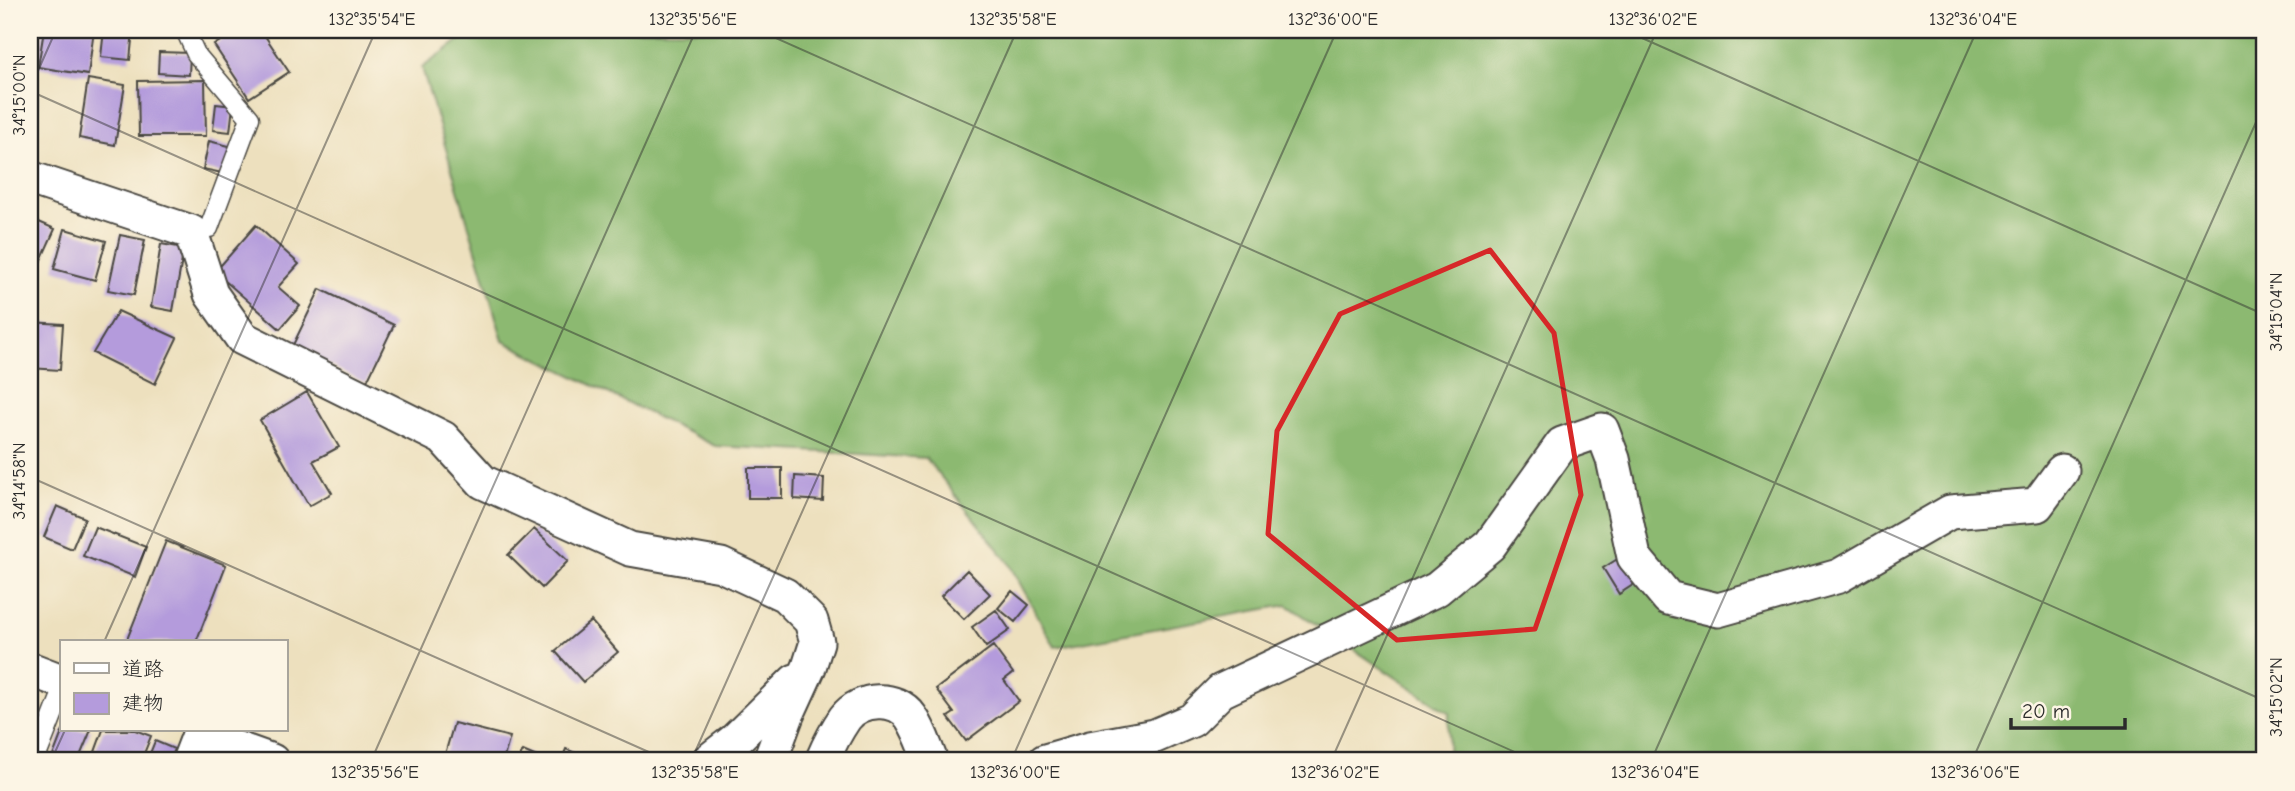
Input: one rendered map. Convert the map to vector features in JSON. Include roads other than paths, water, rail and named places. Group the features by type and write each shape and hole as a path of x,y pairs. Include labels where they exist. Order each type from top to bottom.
{"street":[{"path":"30,178 191,232 211,293 242,338 443,438 483,482 630,548 721,565 785,595 811,621 817,642 770,761"},
{"path":"1045,761 1090,748 1155,736 1192,720 1220,691 1437,589 1490,545 1562,444 1602,430 1613,459 1634,557 1668,598 1718,610 1839,576 1950,512 2037,505 2062,471"},
{"path":"708,761 735,740 809,667"},
{"path":"30,669 60,681"},
{"path":"822,761 847,716 880,700 898,705 910,716 931,761"},
{"path":"191,742 272,761"}],"lane":[{"path":"185,30 196,54 250,118 209,229 191,232"},
{"path":"35,761 60,698"}],"waterway":[{"path":"30,34 33,30"},
{"path":"30,60 30,116"}]}
